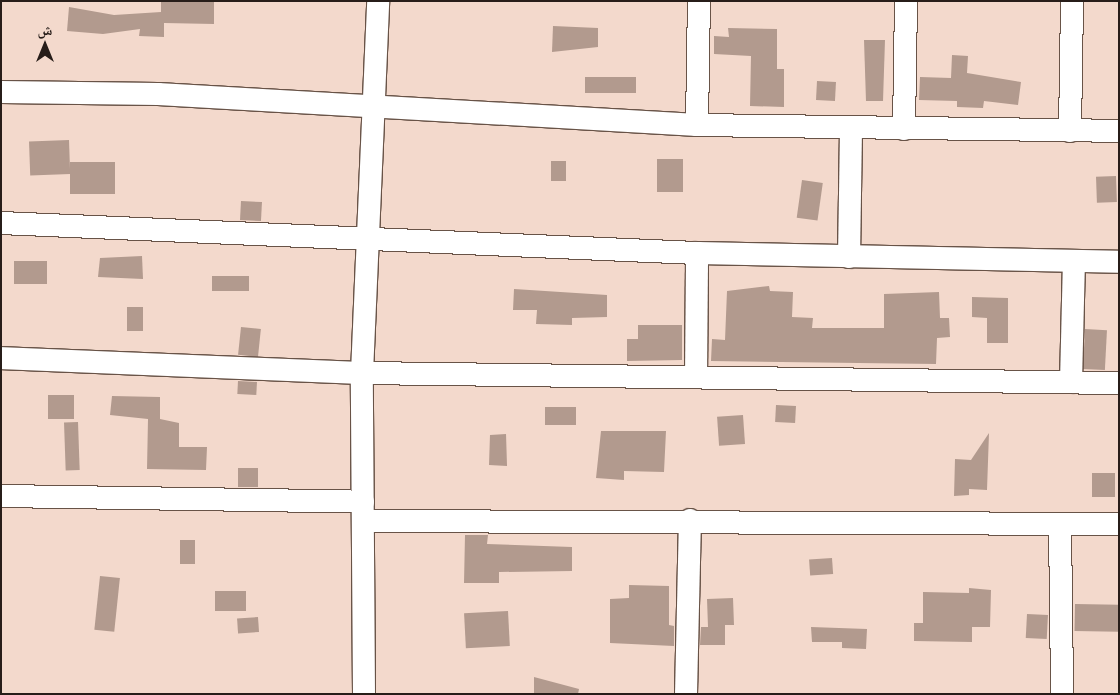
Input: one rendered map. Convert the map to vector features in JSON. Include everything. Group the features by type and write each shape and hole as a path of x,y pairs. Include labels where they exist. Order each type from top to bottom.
{"street":[{"path":"364,694 362,373 378,1"},
{"path":"697,125 699,1"},
{"path":"904,129 906,1"},
{"path":"1070,131 1072,1"},
{"path":"1,92 158,94 697,125 851,129 1119,131"},
{"path":"849,257 851,129"},
{"path":"1,223 697,252 1119,262"},
{"path":"696,377 697,252"},
{"path":"1071,382 1074,262"},
{"path":"1,358 362,373 1119,383"},
{"path":"1,496 363,512 690,520 1119,524"},
{"path":"686,694 690,520"},
{"path":"1060,524 1062,694"}],"building":[{"path":"161,1 214,1 214,24 164,23 164,37 139,36 140,29 103,34 67,31 69,7 114,15 161,12"},
{"path":"553,26 598,28 598,47 552,52"},
{"path":"728,28 777,29 777,69 784,69 784,107 750,106 751,56 714,54 714,36 729,37"},
{"path":"864,40 885,40 883,101 866,101"},
{"path":"952,55 968,56 967,73 1021,82 1018,105 984,101 983,108 957,107 957,101 919,100 920,77 951,78"},
{"path":"585,77 636,77 636,93 585,93"},
{"path":"817,81 836,82 835,101 816,100"},
{"path":"69,140 70,174 30,175 29,141"},
{"path":"657,159 683,159 683,192 657,192"},
{"path":"551,161 566,161 566,181 551,181"},
{"path":"70,162 115,162 115,194 70,194"},
{"path":"1116,176 1117,202 1097,203 1096,177"},
{"path":"802,180 823,183 818,221 797,218"},
{"path":"241,201 262,202 261,221 240,220"},
{"path":"142,256 143,279 98,277 100,258"},
{"path":"14,261 47,261 47,284 14,284"},
{"path":"212,276 249,276 249,291 212,291"},
{"path":"769,286 770,291 793,292 792,317 813,318 812,328 884,328 884,294 939,292 940,318 949,318 950,337 937,338 936,364 711,361 712,339 725,340 727,291"},
{"path":"514,289 607,295 607,317 572,318 572,325 536,324 537,310 513,310"},
{"path":"972,297 1008,298 1008,343 987,343 987,318 972,317"},
{"path":"127,307 143,307 143,331 127,331"},
{"path":"638,325 682,325 682,360 627,361 627,339 638,339"},
{"path":"241,327 261,329 258,357 238,355"},
{"path":"1085,329 1107,330 1105,370 1083,369"},
{"path":"238,381 257,382 256,395 237,394"},
{"path":"48,395 74,395 74,419 48,419"},
{"path":"112,396 160,397 160,419 179,423 179,447 207,447 206,470 147,469 148,419 110,415"},
{"path":"776,405 796,406 795,423 775,422"},
{"path":"545,407 576,407 576,425 545,425"},
{"path":"743,415 745,444 719,446 717,417"},
{"path":"64,422 78,422 80,470 66,470"},
{"path":"601,431 666,431 664,472 624,471 624,480 596,478"},
{"path":"989,433 987,490 969,489 969,495 954,496 955,459 971,460"},
{"path":"506,434 507,466 489,465 490,435"},
{"path":"238,468 258,468 258,487 238,487"},
{"path":"1092,473 1115,473 1115,497 1092,497"},
{"path":"465,535 488,535 487,544 572,547 572,571 499,572 499,583 464,583"},
{"path":"180,540 195,540 195,564 180,564"},
{"path":"832,558 833,574 810,576 809,560"},
{"path":"100,576 120,578 114,632 94,630"},
{"path":"629,585 669,586 669,625 674,626 674,646 610,643 610,599 629,598"},
{"path":"969,588 991,590 990,627 972,627 972,642 914,641 914,623 923,623 923,592 969,593"},
{"path":"215,591 246,591 246,611 215,611"},
{"path":"733,598 734,625 725,625 725,645 700,645 701,627 708,627 707,599"},
{"path":"1075,604 1119,605 1119,632 1075,631"},
{"path":"508,611 510,646 466,648 464,613"},
{"path":"1027,614 1048,615 1047,639 1026,638"},
{"path":"258,617 259,632 238,633 237,618"},
{"path":"811,627 867,629 866,649 842,648 842,642 812,642"},
{"path":"534,677 579,689 578,694 534,694"}]}
